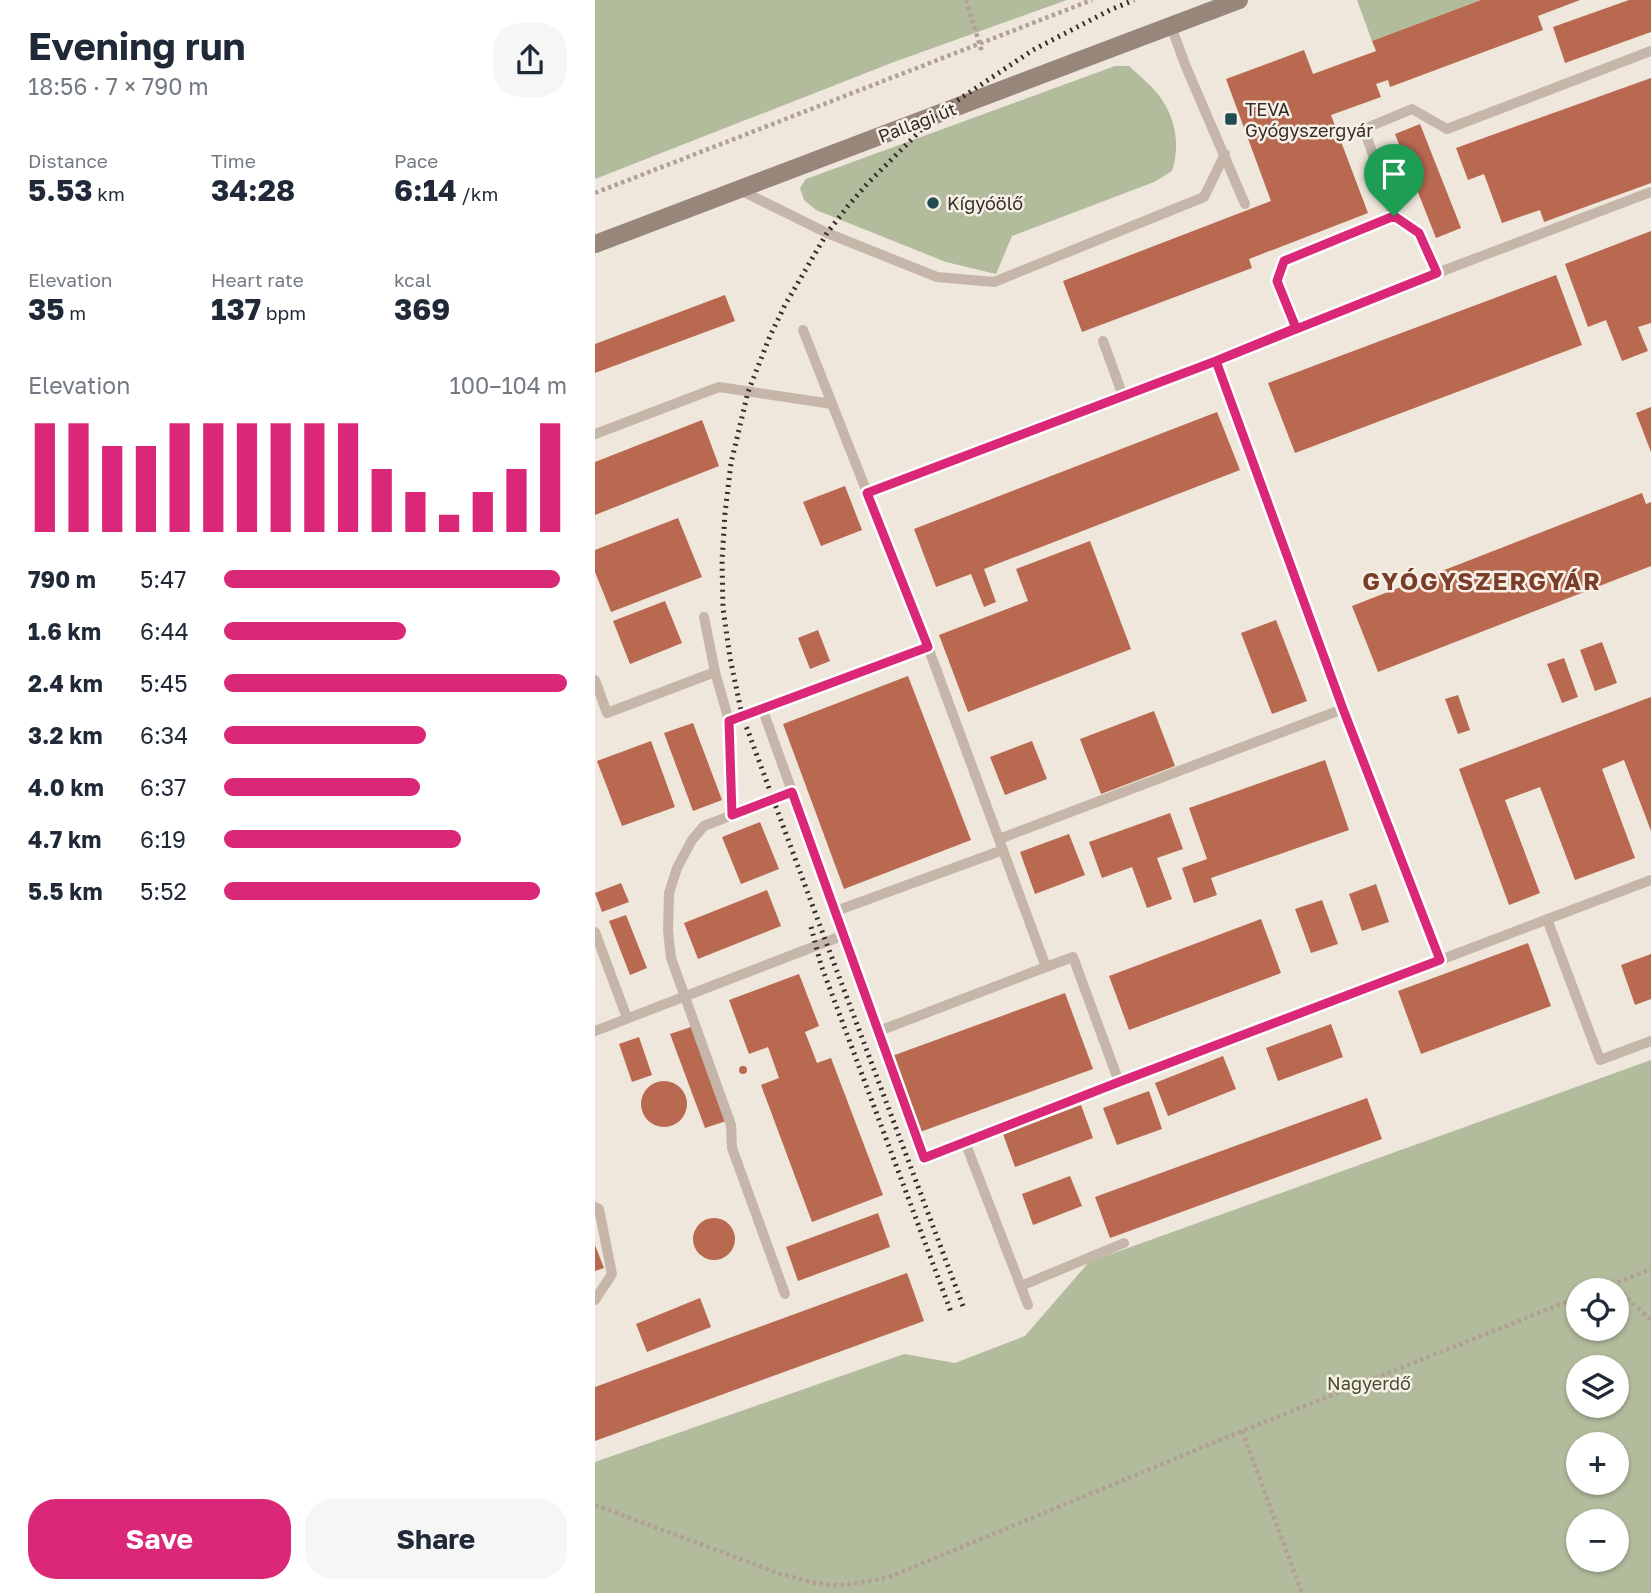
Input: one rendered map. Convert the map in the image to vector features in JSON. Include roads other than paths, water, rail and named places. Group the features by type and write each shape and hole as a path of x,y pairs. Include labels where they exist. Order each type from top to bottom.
{"street":[{"name":"Pallagi út","path":"595,244 1240,0"}],"lane":[{"path":"1171,26 1245,204"},
{"path":"1437,273 1419,233 1394,216 1364,129 1412,109 1447,130 1651,51"},
{"path":"740,190 827,233 937,277 994,282 1204,197 1225,155"},
{"path":"867,493 1123,397 1651,192"},
{"path":"1296,328 1277,281 1284,261 1394,216"},
{"path":"803,330 928,647 1046,967"},
{"path":"1103,341 1123,397"},
{"path":"1216,361 1343,709 1440,960"},
{"path":"595,433 719,387 832,404"},
{"path":"704,617 715,672 729,721 732,815"},
{"path":"729,721 928,647"},
{"path":"595,718 715,672"},
{"path":"595,680 607,713"},
{"path":"762,708 924,1158 1651,880"},
{"path":"836,911 1343,709"},
{"path":"785,1294 731,1148 731,1125 671,958 668,932 669,893 677,868 692,840 704,826 792,792"},
{"path":"1547,919 1600,1060 1651,1041"},
{"path":"595,932 627,1018"},
{"path":"595,1031 844,935"},
{"path":"879,1031 1073,957 1119,1082"},
{"path":"965,1142 1028,1305"},
{"path":"595,1207 600,1209 612,1274 595,1300"},
{"path":"1021,1286 1124,1243"}],"railway":[{"path":"963,1306 742,715 723,608 722,561 731,463 748,392 785,305 827,233 867,184 937,114 1033,50 1134,0"},
{"path":"811,927 821,965 951,1312"}],"place":[{"name":"TEVA Gyógyszergyár","path":"1231,119"},
{"name":"Kígyóölő","path":"933,203"}],"district":[{"name":"GYÓGYSZERGYÁR","path":"1482,580"}],"park label":[{"name":"Nagyerdő","path":"1369,1383"}]}
